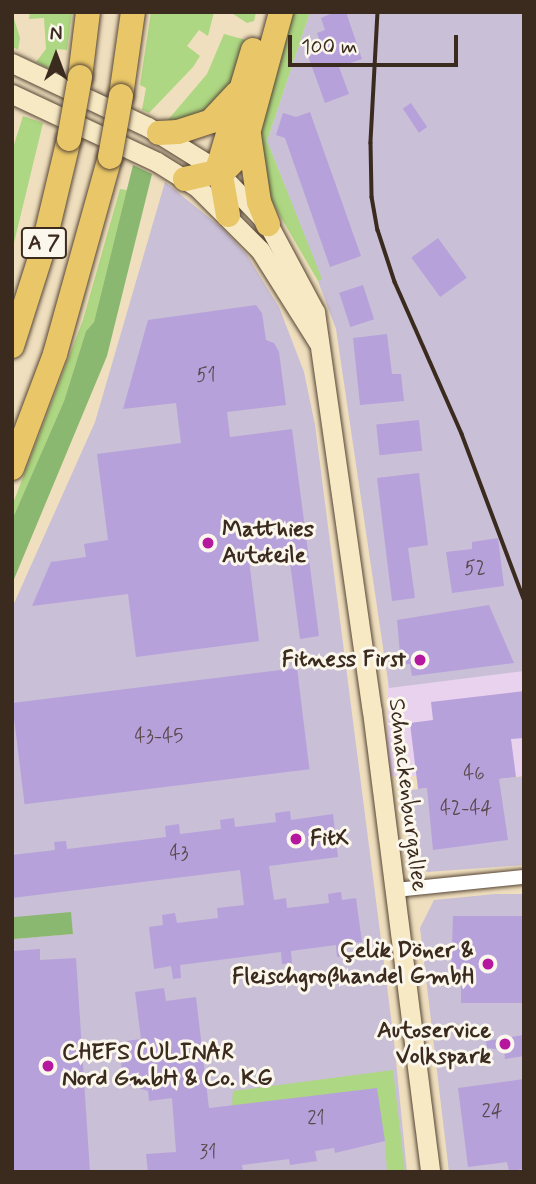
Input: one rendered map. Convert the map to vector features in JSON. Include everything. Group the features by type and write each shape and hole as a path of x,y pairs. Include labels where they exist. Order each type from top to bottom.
{"highway":[{"name":"A 7","path":"12,346 42,252 69,139 88,12"},
{"name":"A 7","path":"12,468 55,354 110,157 133,12"},
{"path":"229,215 219,173 264,12"},
{"path":"185,179 219,173 235,163 249,135 281,12"},
{"path":"159,133 178,132 211,121 226,110 243,83"},
{"path":"249,135 259,202 268,224"}],"main road":[{"name":"Schnackenburgallee","path":"12,63 159,133 219,173 268,224 310,300 318,323 317,342 329,393 395,890 429,1172"},
{"name":"Schnackenburgallee","path":"12,94 185,179 229,215 261,250 317,342"}],"street":[{"path":"395,890 524,877"}],"shaded area":[{"path":"310,12 524,12 524,671 389,688 336,329 318,281 321,278 267,141"},
{"path":"165,182 223,229 247,255 279,307 304,372 315,425 394,1041 407,1172 12,1172 12,939 72,934 12,917 12,608 95,422"},
{"path":"388,671 524,671 524,776 388,776"},
{"path":"524,776 524,865 427,872 411,858 403,791"},
{"path":"524,894 524,1172 449,1172 420,928 434,900"}],"green space":[{"path":"12,12 20,38 18,50 12,46"},
{"path":"30,12 72,12 67,50 57,49 54,71 36,62 46,49 44,18 29,19"},
{"path":"151,12 214,12 208,36 199,30 187,46 200,56 193,67 149,113 142,110 146,88 140,85"},
{"path":"230,12 256,12 254,21 247,23"},
{"path":"290,12 310,12 267,141 322,279 318,281 265,190 257,140"},
{"path":"224,34 246,40 233,85 201,117 167,121 207,74"},
{"path":"23,116 43,123 12,251 12,151"},
{"path":"133,165 152,174 107,356 12,584 12,520 64,401 86,331 94,322"},
{"path":"120,189 127,190 94,322 86,331 64,401 12,520 12,506 83,320"},
{"path":"71,912 73,934 14,939 12,917"},
{"path":"393,1070 405,1172 387,1172 385,1141 232,1106 233,1091"}],"building":[{"path":"335,12 346,12 362,59 339,67 349,94 325,103 308,56 323,50 317,33 325,30 321,18"},
{"path":"411,103 427,127 419,133 403,109"},
{"path":"310,112 361,256 330,267 285,138 276,135 283,113 296,117"},
{"path":"438,238 467,278 440,297 411,257"},
{"path":"363,285 374,319 350,327 339,293"},
{"name":"Matthies Autoteile","path":"256,305 262,313 266,340 274,343 279,352 286,405 227,412 230,437 292,429 319,636 300,639 289,555 249,560 259,641 136,657 128,594 32,606 51,562 86,557 84,544 108,540 97,454 181,443 176,403 123,409 148,320"},
{"path":"387,334 392,374 401,374 404,401 360,405 353,338"},
{"path":"419,420 422,451 379,455 376,424"},
{"path":"419,473 428,545 408,548 415,598 392,601 377,478"},
{"path":"498,538 504,586 452,593 446,552 472,549 472,542"},
{"path":"489,605 514,663 412,676 410,664 401,665 397,620"},
{"path":"297,668 309,769 25,804 12,703"},
{"path":"524,691 524,738 511,739 516,777 499,779 508,840 433,850 427,788 418,789 410,723 433,720 431,702"},
{"path":"290,811 291,820 333,814 338,857 269,866 274,900 286,898 287,908 329,903 328,894 341,892 342,900 356,898 362,942 345,944 347,956 337,957 336,945 291,951 292,963 282,964 281,952 180,965 181,978 173,979 171,966 154,969 149,927 163,925 162,915 175,913 177,923 218,918 217,908 244,905 240,870 12,898 12,855 55,850 54,842 66,841 67,849 166,837 165,826 179,824 180,834 221,829 220,820 234,818 235,827 276,822 275,813"},
{"name":"Çelik Döner & Fleischgroßhandel GmbH","path":"453,916 524,916 524,1003 461,1003 461,977 451,977"},
{"name":"CHEFS CULINAR Nord GmbH & Co. KG","path":"40,949 40,960 76,958 90,1172 12,1172 12,951"},
{"path":"164,988 166,1001 196,997 209,1108 377,1088 385,1141 335,1153 334,1148 315,1151 317,1161 290,1165 289,1159 242,1165 243,1172 148,1172 146,1154 176,1152 172,1098 149,1101 148,1091 124,1084 118,1042 141,1039 135,992"},
{"name":"Autoservice Volkspark","path":"524,1035 524,1056 505,1059 504,1050 487,1048 486,1041"},
{"path":"524,1079 524,1169 509,1171 507,1162 468,1167 458,1088"}],"railway":[{"path":"378,12 371,143 372,197 378,230 395,282 462,434 524,599"}],"place":[{"name":"Matthies Autoteile","path":"208,543"},
{"name":"Fitness First","path":"420,660"},
{"name":"FitX","path":"296,839"},
{"name":"Çelik Döner & Fleischgroßhandel GmbH","path":"488,964"},
{"name":"Autoservice Volkspark","path":"505,1044"},
{"name":"CHEFS CULINAR Nord GmbH & Co. KG","path":"48,1066"}]}
